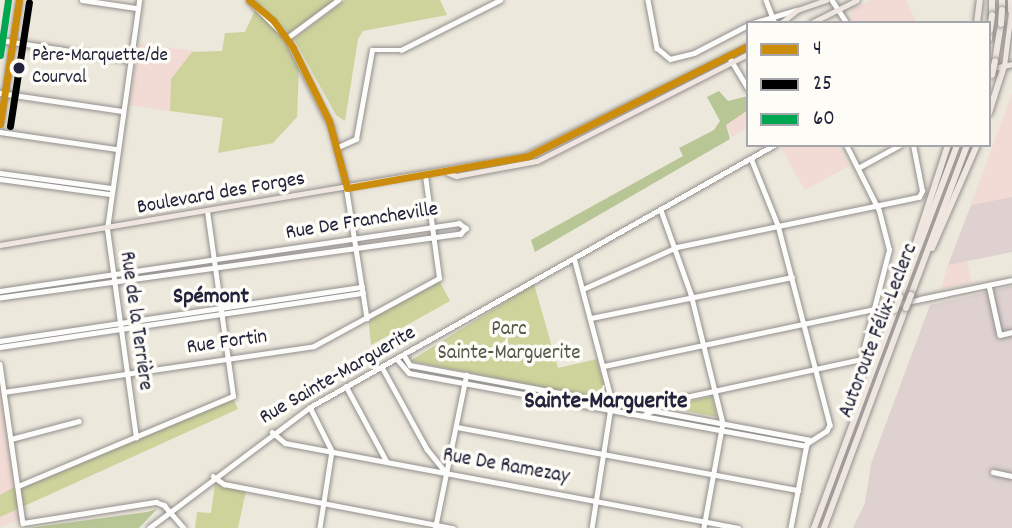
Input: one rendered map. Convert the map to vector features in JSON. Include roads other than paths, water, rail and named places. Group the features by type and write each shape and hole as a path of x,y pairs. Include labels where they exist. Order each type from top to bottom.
{"highway":[{"path":"977,21 980,0"},
{"path":"991,21 992,0"},
{"path":"991,67 1002,0"},
{"path":"1011,0 1011,11"},
{"path":"991,107 1004,66"},
{"path":"900,298 947,147"},
{"name":"Autoroute Félix-Leclerc","path":"814,528 956,147"},
{"name":"Autoroute Félix-Leclerc","path":"824,528 906,308 913,298 966,147"},
{"path":"920,272 948,219 976,147"}],"main road":[{"path":"815,21 857,0"},
{"path":"783,21 797,10 824,1 828,14"},
{"path":"991,26 1011,11"},
{"path":"1004,66 1011,11"},
{"name":"Boulevard des Forges","path":"448,173 541,150 746,47"},
{"name":"Boulevard des Forges","path":"0,245 425,176 489,171 545,158 746,55"},
{"path":"991,72 1012,64"},
{"path":"610,115 614,123"},
{"path":"541,150 545,158"}],"street":[{"path":"0,124 2,94 19,0"},
{"path":"82,0 137,8"},
{"name":"Rue de la Terrière","path":"136,438 107,229 110,191 139,0"},
{"path":"249,0 287,38 338,148 347,188 367,318"},
{"path":"287,38 338,0"},
{"path":"338,148 356,139 372,51 401,50 500,0"},
{"path":"649,0 657,48 670,59 694,54 746,26"},
{"path":"765,0 774,21"},
{"path":"832,0 846,21"},
{"path":"757,21 797,10"},
{"path":"0,40 129,60"},
{"path":"729,55 746,85"},
{"path":"2,94 122,111"},
{"path":"0,132 117,149"},
{"name":"Rue Sainte-Marguerite","path":"149,528 213,476 310,407 575,261 771,147"},
{"path":"644,415 651,408 716,391 860,360 889,254 877,206 847,147"},
{"path":"858,169 896,147"},
{"path":"583,289 677,247 877,206 922,194 913,147"},
{"path":"751,159 778,225 830,426 809,440 806,446 791,528"},
{"path":"0,173 110,191"},
{"path":"425,176 435,236"},
{"path":"0,179 110,191"},
{"path":"661,210 677,247 692,298 723,422 705,525"},
{"path":"18,486 234,395 231,359 207,212"},
{"name":"Rue De Francheville","path":"0,292 113,278 217,267 461,234 466,228 461,223 216,260 113,278 0,298"},
{"name":"Rue Fortin","path":"4,392 310,347 439,278 435,236"},
{"path":"575,261 612,401 606,455 592,528"},
{"path":"591,318 792,277"},
{"path":"604,366 804,325 913,298 1012,280"},
{"path":"989,285 1000,335 1012,332"},
{"path":"223,311 362,287"},
{"path":"0,341 363,293"},
{"path":"0,347 120,326"},
{"path":"404,355 410,365 651,408 809,440"},
{"path":"397,359 409,373 806,446"},
{"path":"0,365 23,523 156,502 169,511 184,528"},
{"path":"382,367 427,449 446,472"},
{"path":"436,526 466,375"},
{"path":"346,386 387,461"},
{"path":"537,396 538,387"},
{"path":"310,407 332,451 320,528"},
{"path":"11,439 79,421"},
{"path":"457,427 797,490"},
{"name":"Rue De Ramezay","path":"272,432 280,441 597,500 705,525 738,528"},
{"path":"993,472 1012,476"},
{"path":"213,476 224,484 453,528"}],"place":[{"name":"Père-Marquette/de Courval","path":"19,68"}],"district":[{"name":"Spémont","path":"211,298"},
{"name":"Sainte-Marguerite","path":"606,403"}],"park label":[{"name":"Parc Sainte-Marguerite","path":"509,342"}]}
